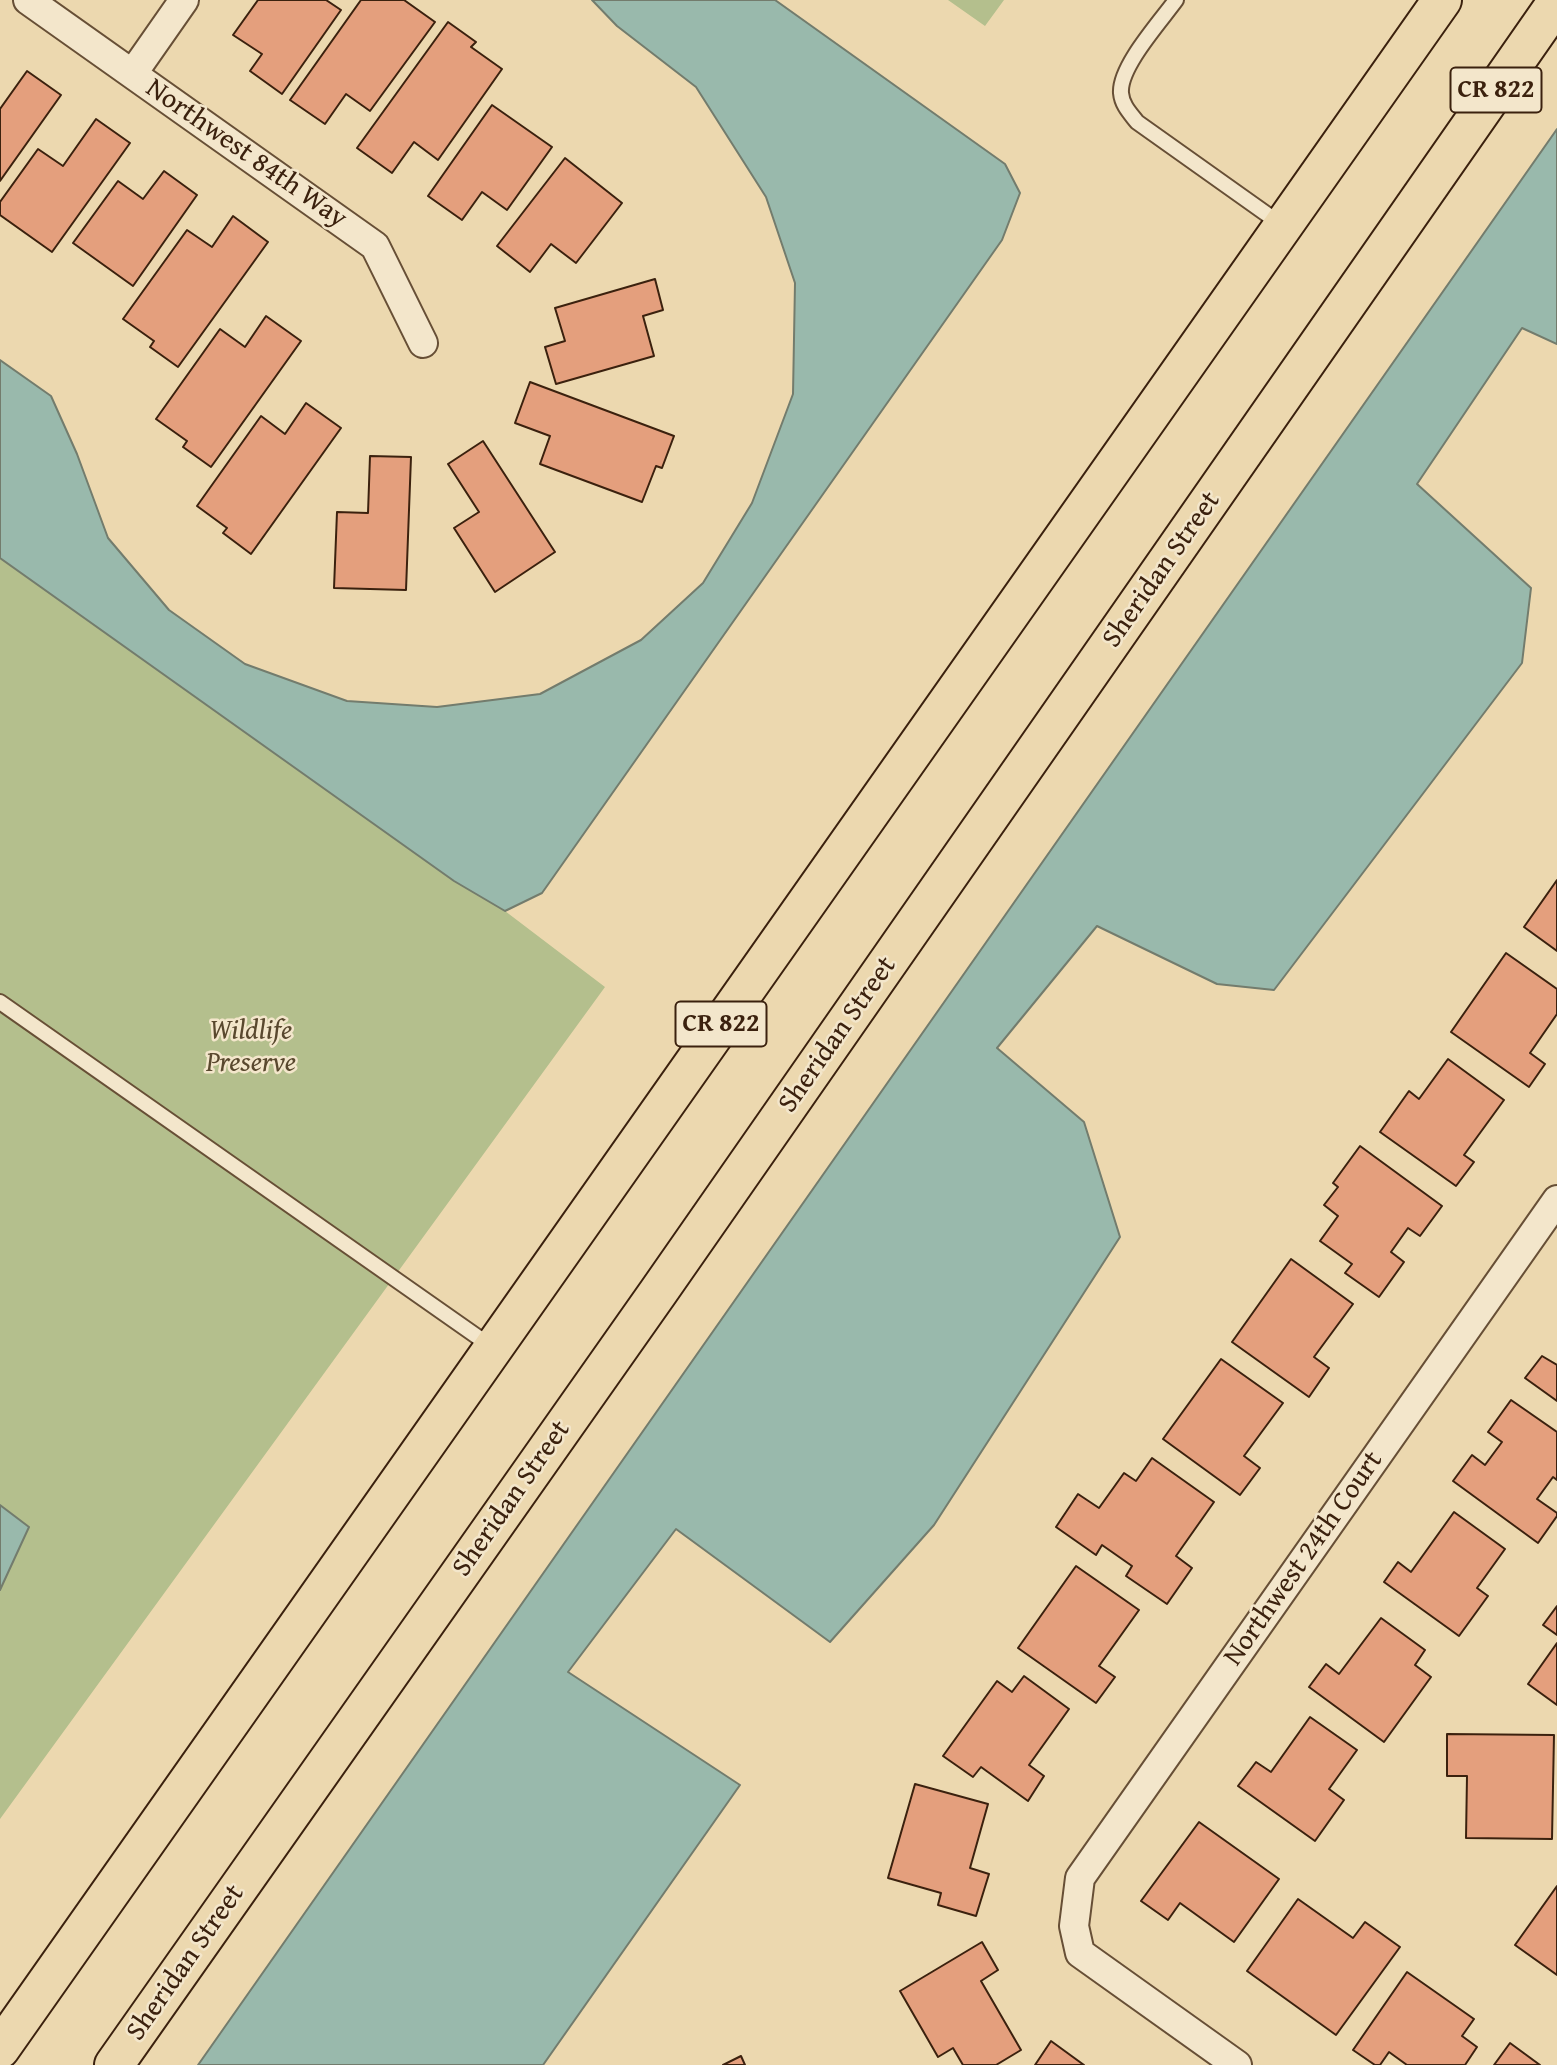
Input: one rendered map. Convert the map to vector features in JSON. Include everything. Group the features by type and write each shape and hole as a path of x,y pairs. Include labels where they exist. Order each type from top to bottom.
{"main road":[{"name":"CR 822","path":"0,2049 1442,0"},
{"name":"Sheridan Street","path":"114,2065 659,1292 1557,2"}],"street":[{"name":"Northwest 84th Way","path":"28,0 375,246 423,343"},
{"path":"132,73 184,0"},
{"name":"Northwest 24th Court","path":"1237,2065 1080,1953 1074,1926 1080,1878 1557,1200"}],"lane":[{"path":"1176,0 1129,65 1122,80 1121,96 1126,109 1137,122 1284,225"},
{"path":"0,1002 494,1348"}],"green space":[{"path":"948,0 1004,0 985,26"},
{"name":"Wildlife Preserve","path":"0,558 454,881 505,911 605,987 0,1819"}],"shaded area":[{"path":"592,0 775,0 1005,164 1020,193 1002,240 542,893 505,911 454,881 0,558 0,360 51,396 77,454 108,538 169,610 245,664 347,701 437,707 540,694 641,640 703,583 752,503 793,394 795,283 766,197 696,87 617,26"},
{"path":"1557,129 1557,344 1522,328 1417,484 1531,588 1522,663 1274,990 1217,984 1097,926 997,1048 1084,1122 1120,1237 934,1525 830,1642 676,1529 568,1672 740,1785 543,2065 198,2065"},
{"path":"0,1505 29,1527 0,1590"}],"building":[{"path":"258,0 326,0 341,10 282,94 250,71 262,54 233,35"},
{"path":"361,0 404,0 435,22 370,111 346,94 325,124 290,100"},
{"path":"448,22 476,42 471,47 502,69 438,160 414,142 392,173 357,148"},
{"path":"27,71 61,95 0,181 0,109"},
{"path":"492,105 552,147 507,210 482,192 462,220 428,196"},
{"path":"96,119 130,143 52,252 0,215 0,202 38,149 63,166"},
{"path":"565,158 622,203 576,263 551,244 530,272 497,246"},
{"path":"164,171 197,195 133,286 73,243 118,181 143,199"},
{"path":"233,216 268,242 178,367 150,347 154,341 123,319 187,230 212,247"},
{"path":"655,279 663,310 643,316 654,356 556,384 545,347 565,341 555,308"},
{"path":"266,316 301,341 211,467 183,447 187,441 156,419 220,329 245,347"},
{"path":"530,382 674,436 662,468 656,466 642,502 540,464 550,436 515,423"},
{"path":"306,403 341,428 251,554 223,533 227,528 197,506 261,416 285,434"},
{"path":"483,441 555,552 495,592 454,528 479,512 448,464"},
{"path":"370,456 411,457 406,590 334,588 337,512 368,513"},
{"path":"1557,880 1557,951 1524,927"},
{"path":"1506,953 1557,989 1557,1014 1530,1053 1545,1064 1529,1087 1451,1032"},
{"path":"1448,1059 1504,1100 1464,1155 1474,1162 1456,1186 1380,1132 1409,1091 1419,1099"},
{"path":"1360,1146 1442,1206 1420,1236 1408,1228 1391,1252 1404,1262 1379,1297 1345,1273 1352,1264 1320,1241 1338,1216 1324,1205 1338,1187 1333,1183"},
{"path":"1291,1259 1353,1304 1314,1357 1329,1368 1309,1397 1232,1342"},
{"path":"1542,1356 1557,1365 1557,1401 1525,1378"},
{"path":"1221,1359 1283,1403 1244,1456 1260,1468 1240,1495 1163,1439"},
{"path":"1511,1400 1557,1432 1557,1480 1553,1477 1537,1499 1557,1513 1557,1516 1538,1543 1453,1481 1472,1455 1485,1465 1502,1442 1488,1432"},
{"path":"1152,1458 1214,1502 1176,1556 1192,1568 1167,1604 1126,1576 1132,1566 1102,1545 1096,1555 1056,1527 1078,1494 1099,1508 1124,1473 1136,1481"},
{"path":"1454,1512 1505,1549 1477,1588 1488,1596 1459,1636 1384,1582 1398,1562 1411,1572"},
{"path":"1076,1566 1139,1610 1099,1666 1115,1677 1096,1703 1018,1648"},
{"path":"1557,1606 1557,1635 1543,1625"},
{"path":"1381,1618 1425,1650 1415,1665 1431,1677 1384,1742 1309,1687 1326,1664 1339,1674"},
{"path":"1557,1643 1557,1705 1528,1684"},
{"path":"1024,1676 1069,1709 1029,1765 1044,1776 1028,1801 981,1767 973,1777 943,1756 997,1681 1012,1692"},
{"path":"1310,1717 1357,1750 1329,1789 1344,1800 1315,1841 1238,1786 1256,1762 1271,1772"},
{"path":"1447,1734 1554,1735 1552,1839 1466,1838 1467,1776 1447,1776"},
{"path":"915,1784 988,1804 970,1868 989,1874 976,1916 938,1905 941,1893 888,1878"},
{"path":"1199,1822 1279,1879 1234,1942 1180,1903 1168,1920 1141,1901"},
{"path":"1557,1886 1557,1975 1515,1945"},
{"path":"1298,1899 1353,1938 1365,1922 1400,1947 1336,2035 1247,1971"},
{"path":"982,1942 998,1970 981,1981 1021,2050 996,2065 963,2065 953,2048 938,2057 900,1991"},
{"path":"1407,1972 1474,2019 1462,2036 1477,2047 1465,2065 1407,2065 1389,2052 1380,2065 1375,2065 1353,2050"},
{"path":"1051,2041 1084,2065 1035,2065"},
{"path":"1510,2043 1540,2065 1494,2065"},
{"path":"741,2056 745,2065 723,2065"}]}
